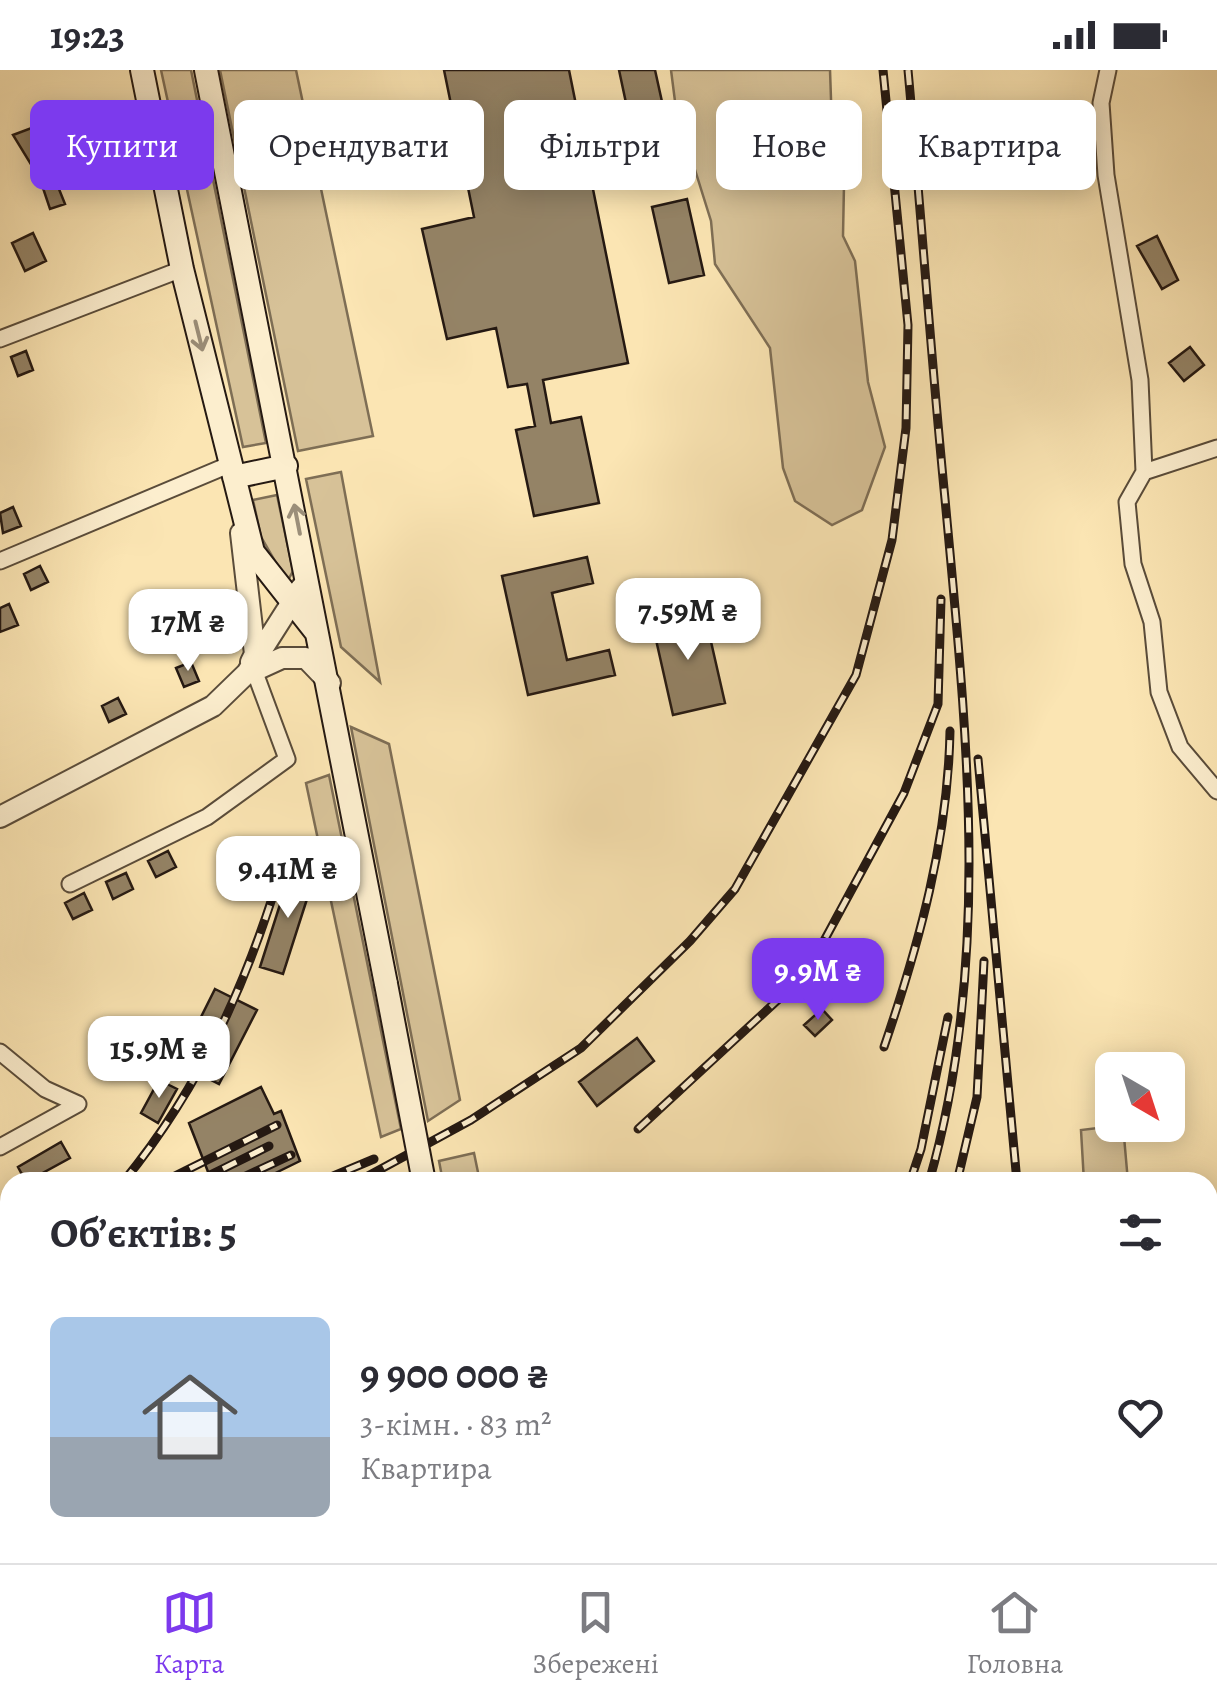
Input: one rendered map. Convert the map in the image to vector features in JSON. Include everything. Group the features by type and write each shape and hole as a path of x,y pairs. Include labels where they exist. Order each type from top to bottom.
{"main road":[{"path":"142,70 182,269 253,552 320,636"},
{"path":"206,70 330,683 422,1172"},
{"path":"234,478 286,466"}],"street":[{"path":"1108,70 1101,103 1106,175 1136,347 1144,472 1127,502 1133,564 1152,622 1159,692 1180,747 1217,791"},
{"path":"0,340 182,269"},
{"path":"1144,472 1217,448"},
{"path":"0,560 234,478 255,654 250,672 286,758 207,817 70,884"},
{"path":"0,817 213,706 250,672 308,576"},
{"path":"250,672 282,658 306,658 330,683"},
{"path":"0,1052 45,1089 78,1104 0,1146"}],"shaded area":[{"path":"161,70 191,70 197,100 168,100"},
{"path":"220,70 296,70 302,100 234,100 234,138"},
{"path":"671,70 830,70 831,100 716,100 716,190 844,190 843,236 855,261 868,382 885,447 862,510 832,525 795,501 783,468 770,348 715,264 711,221 696,173 696,100 675,100"},
{"path":"214,184 266,443 243,447 187,190 214,190"},
{"path":"245,190 321,190 373,436 298,451"},
{"path":"341,472 380,682 341,647 306,479"},
{"path":"277,495 293,571 287,582 261,537 253,500"},
{"path":"351,727 389,744 460,1100 428,1121"},
{"path":"329,775 401,1129 381,1137 306,783"},
{"path":"1095,1128 1095,1142 1124,1142 1127,1172 1083,1172 1081,1130"},
{"path":"474,1153 478,1172 441,1172 439,1161"}],"building":[{"path":"444,70 569,70 575,100 504,100 504,190 593,190 628,363 543,380 551,423 581,417 599,503 534,516 516,430 535,426 527,384 508,387 496,328 447,339 422,229 474,217 468,190 484,190 484,100 450,100"},
{"path":"619,70 655,70 662,100 625,100"},
{"path":"30,129 30,163 13,135"},
{"path":"44,190 59,190 65,204 50,209"},
{"path":"687,199 704,275 669,283 652,207"},
{"path":"33,233 46,261 25,271 12,243"},
{"path":"1157,236 1178,280 1162,289 1137,246"},
{"path":"1190,347 1204,365 1184,381 1169,363"},
{"path":"26,351 33,370 18,376 11,357"},
{"path":"13,507 21,526 3,533 0,513"},
{"path":"587,557 593,583 552,593 567,660 609,650 615,675 528,695 502,576"},
{"path":"40,566 48,582 31,590 24,574"},
{"path":"9,604 18,625 0,632 0,608"},
{"path":"704,611 725,703 673,715 652,622"},
{"path":"191,662 199,681 184,687 176,668"},
{"path":"118,698 126,714 109,722 102,706"},
{"path":"168,851 176,867 156,877 148,861"},
{"path":"292,867 315,874 283,974 260,967"},
{"path":"126,873 133,889 113,899 106,882"},
{"path":"84,893 92,910 73,919 65,903"},
{"path":"215,989 257,1010 219,1084 178,1063"},
{"path":"822,1009 832,1020 815,1036 804,1025"},
{"path":"637,1038 654,1061 597,1106 579,1082"},
{"path":"159,1080 177,1089 158,1123 141,1113"},
{"path":"261,1087 274,1114 281,1111 300,1161 277,1172 208,1172 189,1123"},
{"path":"61,1142 70,1158 44,1172 21,1172 18,1167"}],"railway":[{"path":"375,1172 471,1120 581,1048 690,941 735,889 856,675 892,540 906,428 908,325 883,70"},
{"path":"908,70 960,671 969,842 968,928 961,1013 949,1098 931,1172"},
{"path":"638,1129 806,974 904,793 938,704 941,599"},
{"path":"884,1047 929,891 944,812 950,731"},
{"path":"978,759 1016,1172"},
{"path":"131,1172 177,1107 221,1026 257,942 286,853"},
{"path":"959,1172 977,1097 984,961"},
{"path":"913,1172 948,1017"},
{"path":"183,1172 277,1125"},
{"path":"216,1172 269,1146"},
{"path":"254,1172 291,1155"},
{"path":"343,1172 374,1159"}]}
